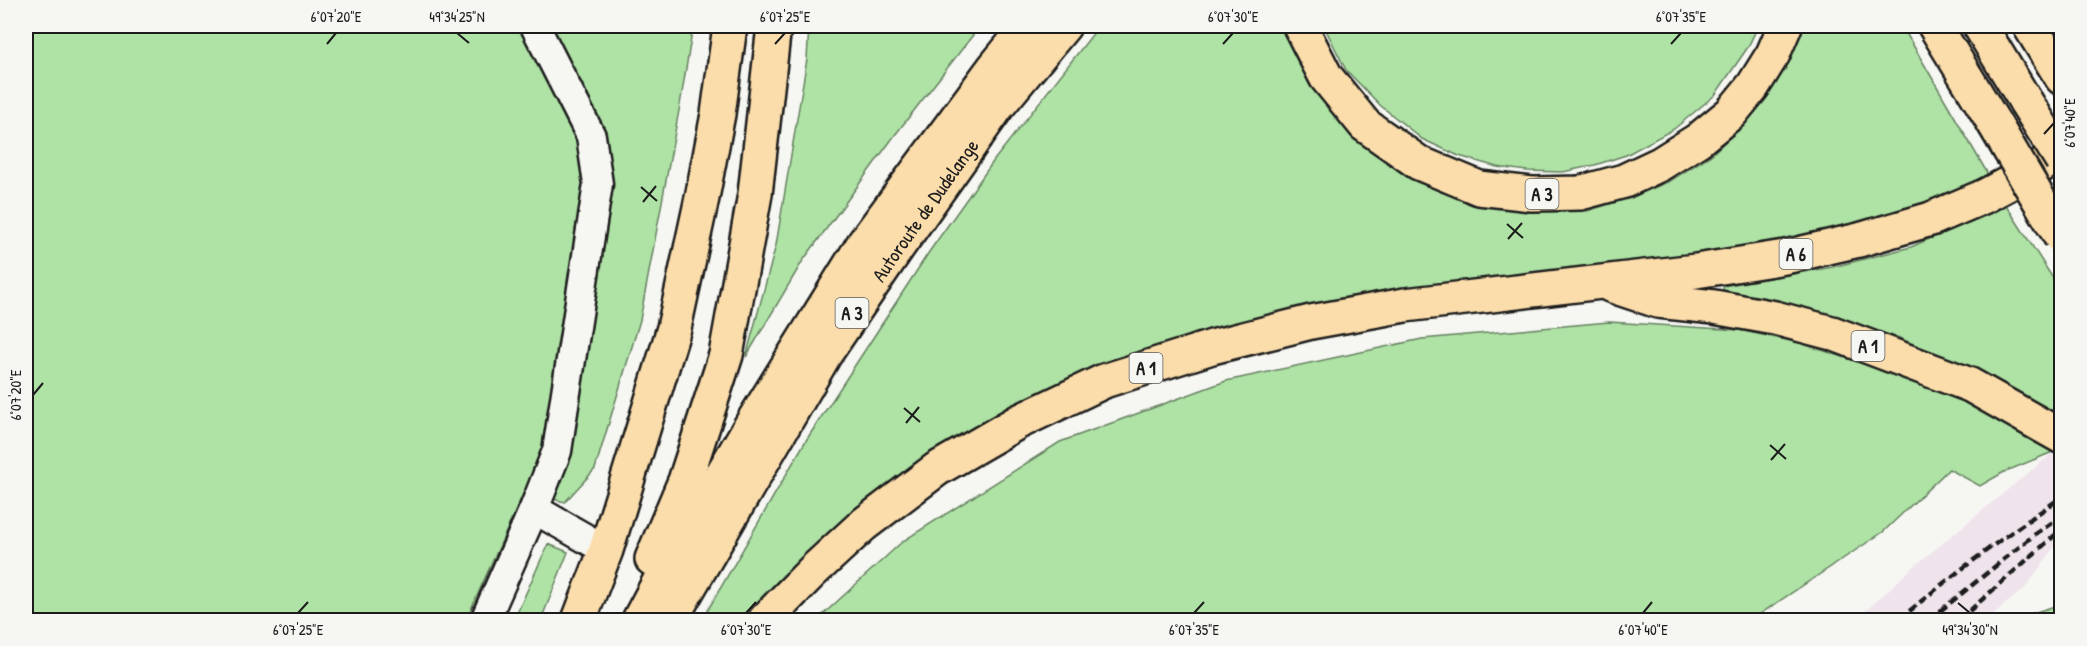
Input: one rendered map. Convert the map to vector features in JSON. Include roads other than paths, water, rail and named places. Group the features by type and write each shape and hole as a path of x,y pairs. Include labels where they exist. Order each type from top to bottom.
{"highway":[{"path":"579,621 606,550 674,328 718,114 730,26"},
{"path":"622,621 650,564 685,481 726,355 755,194 774,26"},
{"name":"Autoroute de Dudelange","path":"639,621 664,573 864,243 993,69 1028,26"},
{"name":"Autoroute de Dudelange","path":"670,621 825,354 997,107 1064,26"},
{"name":"A 3","path":"1300,26 1326,77 1365,125 1419,163 1479,188 1542,194 1580,193 1624,181 1660,164 1698,140 1731,113 1753,86 1773,54 1785,26"},
{"path":"1935,26 2061,237"},
{"path":"1980,26 2061,160"},
{"path":"2030,26 2059,74"},
{"path":"2046,26 2059,74"},
{"name":"A 6","path":"1600,282 1696,271 1785,256 1859,240 1931,219 1985,196 2039,167 2061,152"},
{"name":"A 1","path":"765,621 813,571 863,525 937,469 1018,422 1104,381 1212,347 1311,322 1405,305 1600,282 1658,301 1745,312 1832,333 1970,385 2061,437"}],"street":[{"path":"485,621 557,452 598,184 591,136 535,26"},
{"path":"534,509 606,550"}],"railway":[{"path":"1899,620 1978,557 2062,497"},
{"path":"1929,620 2034,535 2062,516"},
{"path":"1959,620 2062,529"}]}
